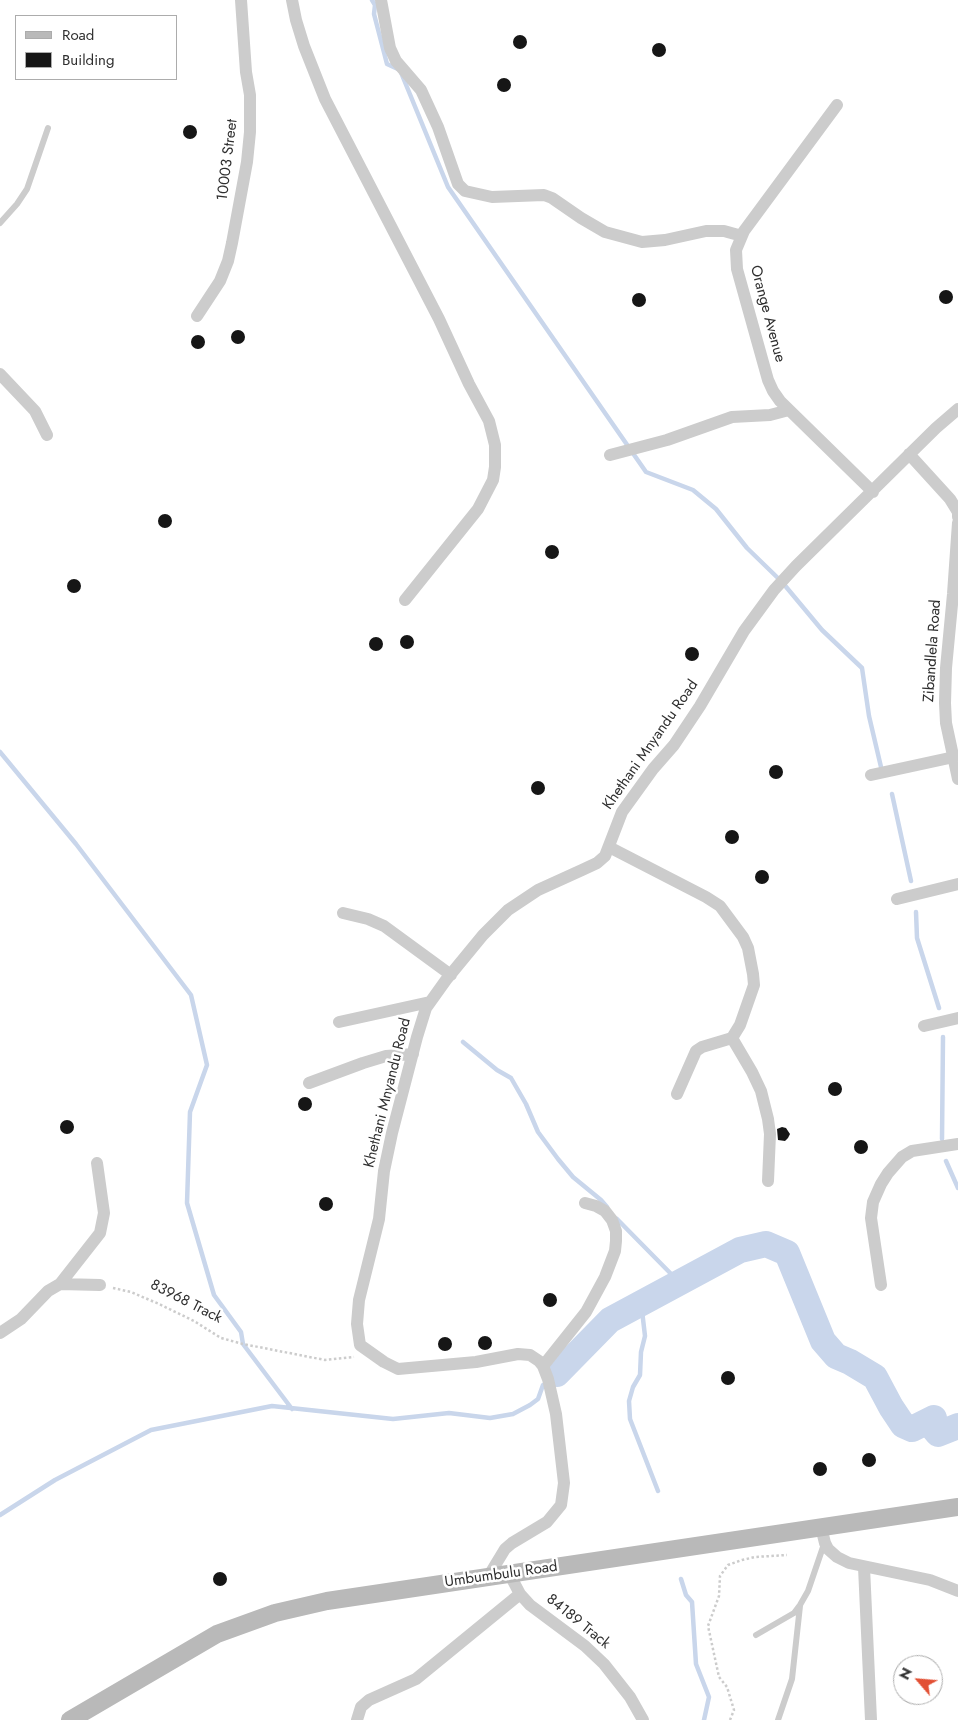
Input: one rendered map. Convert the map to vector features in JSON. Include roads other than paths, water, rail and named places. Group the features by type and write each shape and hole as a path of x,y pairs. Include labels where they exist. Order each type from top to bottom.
{"main road":[{"name":"Umbumbulu Road","path":"70,1720 217,1634 275,1613 327,1601 488,1577 823,1535 958,1507"}],"street":[{"name":"10003 Street","path":"198,316 220,281 226,267 247,162 250,132 250,94 246,72 241,0"},
{"path":"292,0 304,46 325,99 489,421 495,445 493,480 478,509 468,524 405,600"},
{"path":"381,0 390,48 396,61 421,90 438,127 458,184 465,191 492,197 544,195 552,198 605,232 642,242 665,240 706,231 724,231 742,236"},
{"name":"Orange Avenue","path":"837,105 742,236 736,250 737,269 768,380 776,396 873,492"},
{"path":"0,374 35,411 46,435"},
{"name":"Khethani Mnyandu Road","path":"543,1366 535,1358 518,1354 476,1362 398,1369 373,1355 360,1344 357,1324 359,1300 379,1219 384,1171 392,1133 423,1017 430,1002 450,975 495,922 538,890 596,863 605,856 622,812 653,769 674,745 700,706 744,631 774,590 936,428 958,409"},
{"path":"610,455 667,440 732,417 770,415 789,410"},
{"path":"910,454 950,499 958,512 958,517"},
{"name":"Zibandlela Road","path":"958,524 945,685 946,723 958,779"},
{"path":"871,775 954,758"},
{"path":"609,847 720,906 743,937 750,959 754,985 740,1025 732,1038 702,1047 696,1051 678,1094"},
{"path":"897,899 958,884"},
{"path":"344,913 368,919 384,926 450,975"},
{"path":"339,1022 430,1002"},
{"path":"924,1026 958,1018"},
{"path":"732,1038 761,1091 766,1110 770,1134 768,1181"},
{"path":"309,1083 386,1056 413,1054"},
{"path":"881,1285 871,1218 873,1202 881,1184 902,1157 912,1151 958,1144"},
{"path":"0,1333 21,1319 48,1292 60,1284 100,1233 104,1213 97,1163"},
{"path":"488,1577 505,1549 547,1522 561,1505 564,1482 556,1414 543,1366 586,1312 605,1277 615,1252 616,1241 616,1231 612,1220 605,1211 584,1203"},
{"path":"60,1284 100,1285"},
{"path":"823,1535 828,1549 837,1557 849,1563 930,1580 958,1591"},
{"path":"864,1566 870,1720"},
{"name":"84189 Track","path":"510,1575 520,1594 530,1605 585,1646 604,1664 630,1697 643,1720"},
{"path":"357,1720 361,1708 369,1700 416,1679 427,1672 520,1594"}],"lane":[{"path":"0,223 17,204 26,189 48,128"},
{"path":"756,1635 794,1613 800,1605 808,1591 823,1535"},
{"path":"778,1720 792,1678 800,1605"}],"waterway":[{"path":"372,0 375,5 374,14 387,64 400,70 448,187 646,472 693,490 716,509 747,548 782,582 822,630 862,668 869,716 881,767"},
{"path":"0,752 76,844 191,995 207,1065 190,1112 187,1203 214,1295 241,1332 243,1344 292,1409"},
{"path":"892,794 911,881"},
{"path":"916,912 917,938 939,1008"},
{"path":"942,1139 943,1037"},
{"path":"463,1042 497,1070 511,1078 526,1104 538,1132 558,1159 573,1177 607,1207"},
{"path":"946,1161 958,1188"},
{"path":"617,1219 679,1282"},
{"path":"557,1374 610,1320 740,1250 766,1244 787,1253 823,1341 836,1356 875,1377 903,1425 912,1429 934,1418 933,1428 938,1434 958,1426"},
{"path":"641,1302 645,1336 641,1352 640,1375 633,1387 629,1401 630,1419 658,1491"},
{"path":"0,1515 55,1480 151,1430 272,1406 393,1419 449,1413 490,1418 513,1414 530,1405 538,1399 543,1385"},
{"path":"681,1579 686,1595 692,1602 696,1664 709,1697 704,1720"}]}
